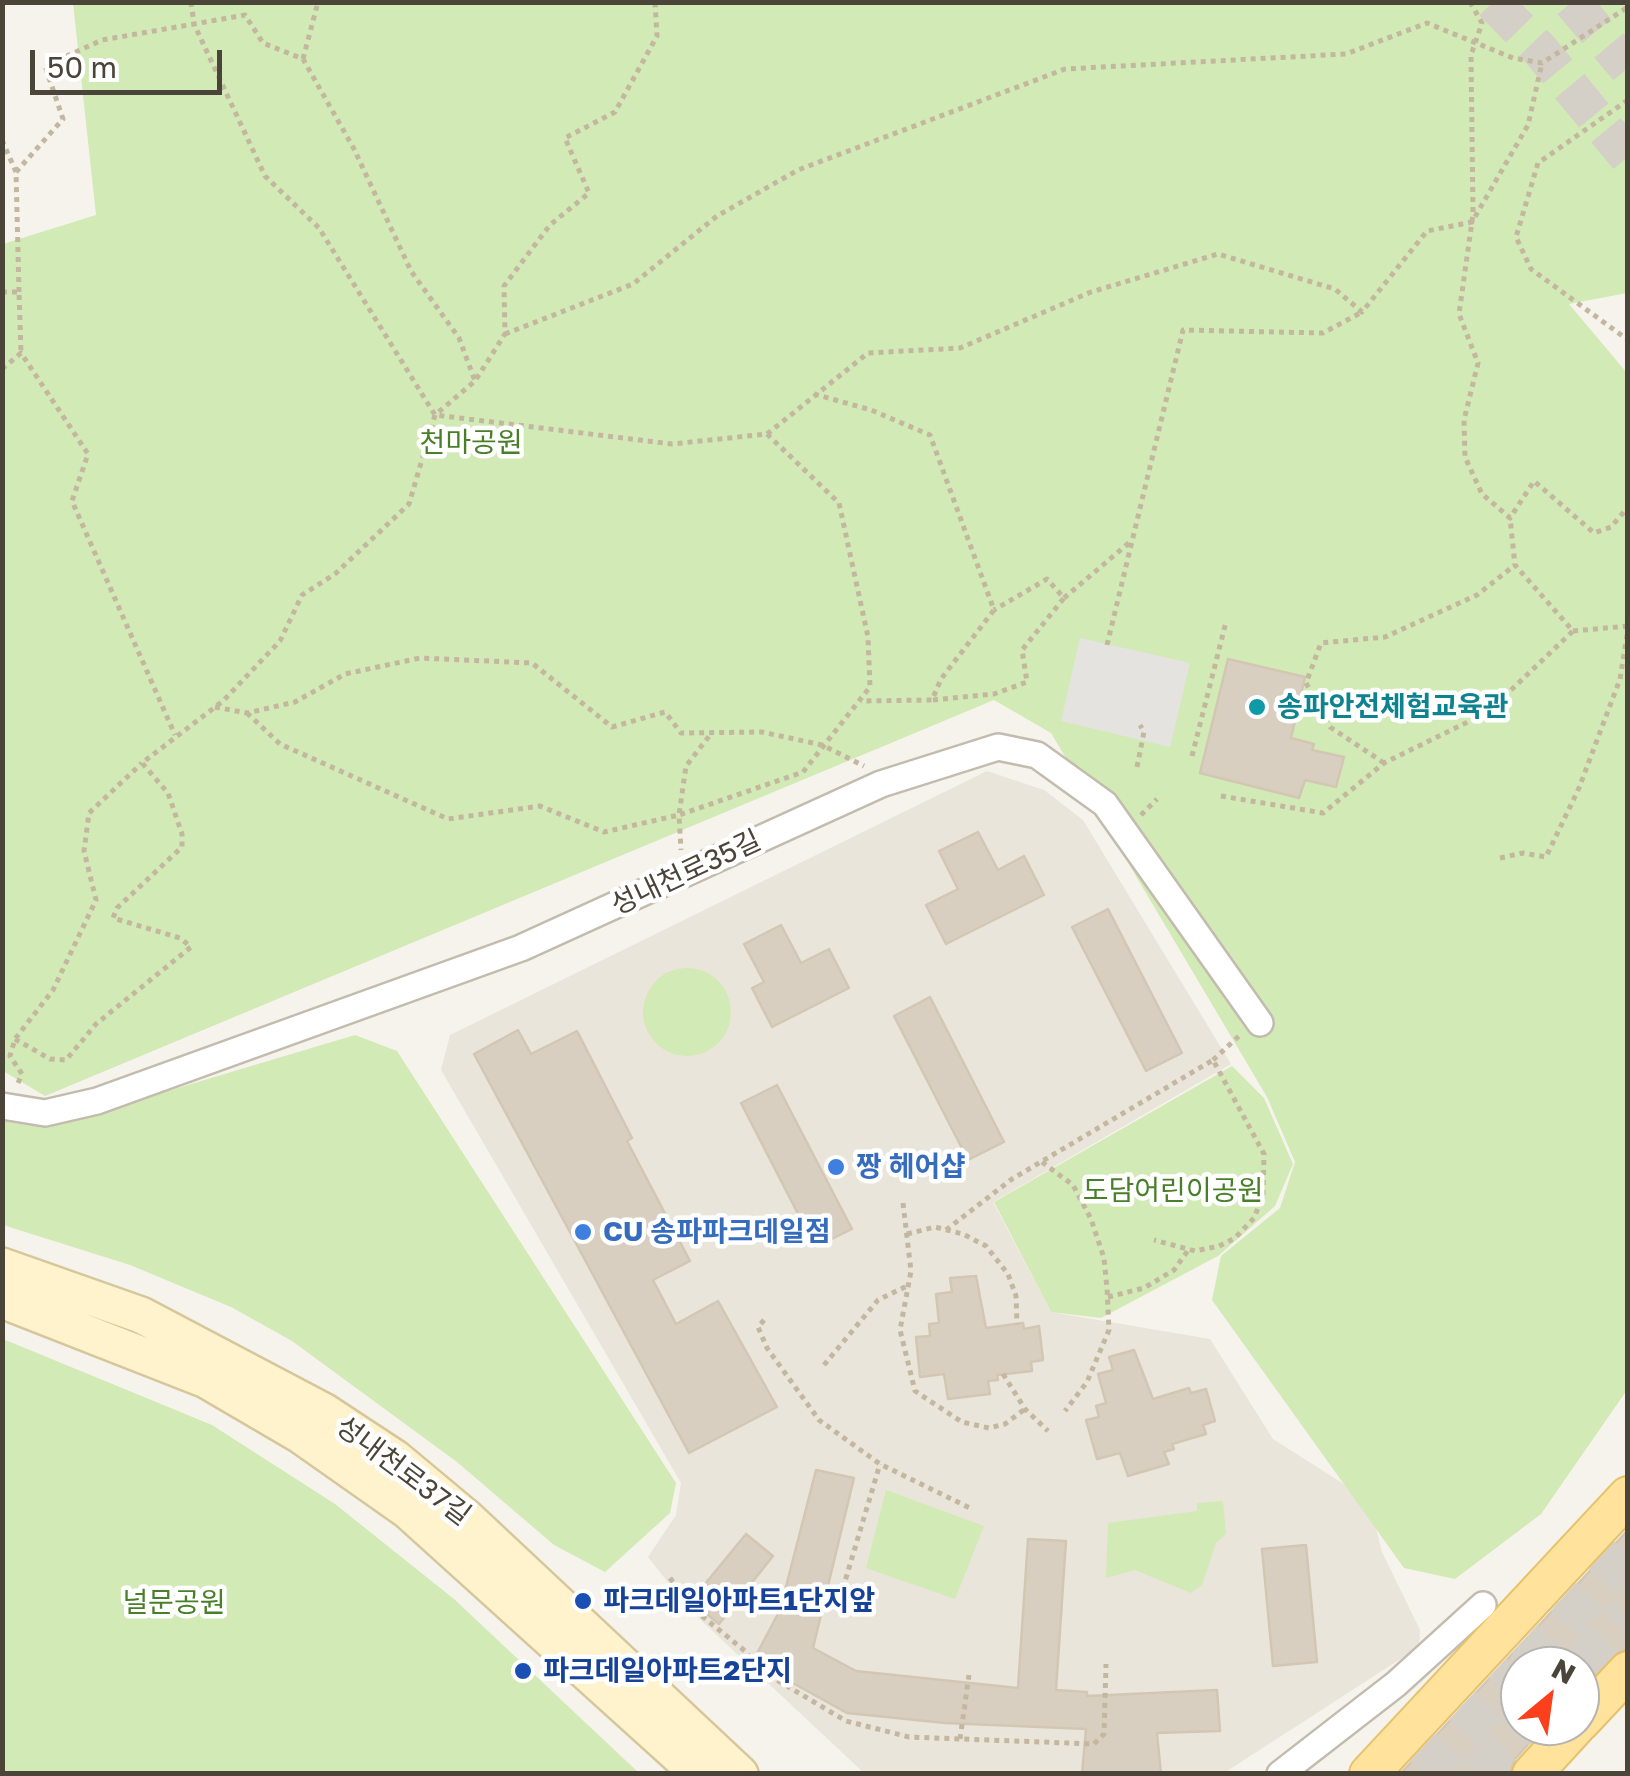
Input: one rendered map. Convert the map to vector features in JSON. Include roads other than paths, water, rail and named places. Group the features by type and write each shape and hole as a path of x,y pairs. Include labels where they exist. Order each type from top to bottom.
{"main road":[{"name":"성내천로37길","path":"2,1266 141,1315 325,1412 432,1487 699,1774"},
{"name":"성내천로37길","path":"2,1300 206,1380 300,1435 408,1511 740,1774"},
{"path":"1368,1774 1628,1496"},
{"path":"1600,1701 1628,1671"},
{"path":"1532,1774 1558,1746"}],"street":[{"name":"성내천로35길","path":"2,1106 46,1112 98,1101 484,962 892,780 998,746 1037,755 1105,804 1257,1018"},
{"path":"1280,1774 1396,1684 1483,1605"}],"tunnel":[{"path":"1493,2 1540,50 1628,157"},
{"path":"1572,2 1628,68"},
{"path":"1544,1646 1628,1554"},
{"path":"1597,1646 1628,1613"},
{"path":"1424,1774 1500,1693"},
{"path":"1476,1774 1502,1746"}],"place":[{"name":"송파안전체험교육관","path":"1257,707"},
{"name":"짱 헤어샵","path":"836,1167"},
{"name":"CU 송파파크데일점","path":"583,1232"},
{"name":"파크데일아파트1단지앞","path":"583,1601"},
{"name":"파크데일아파트2단지","path":"523,1671"}],"park label":[{"name":"천마공원","path":"471,443"},
{"name":"도담어린이공원","path":"1173,1191"},
{"name":"널문공원","path":"174,1603"}]}
